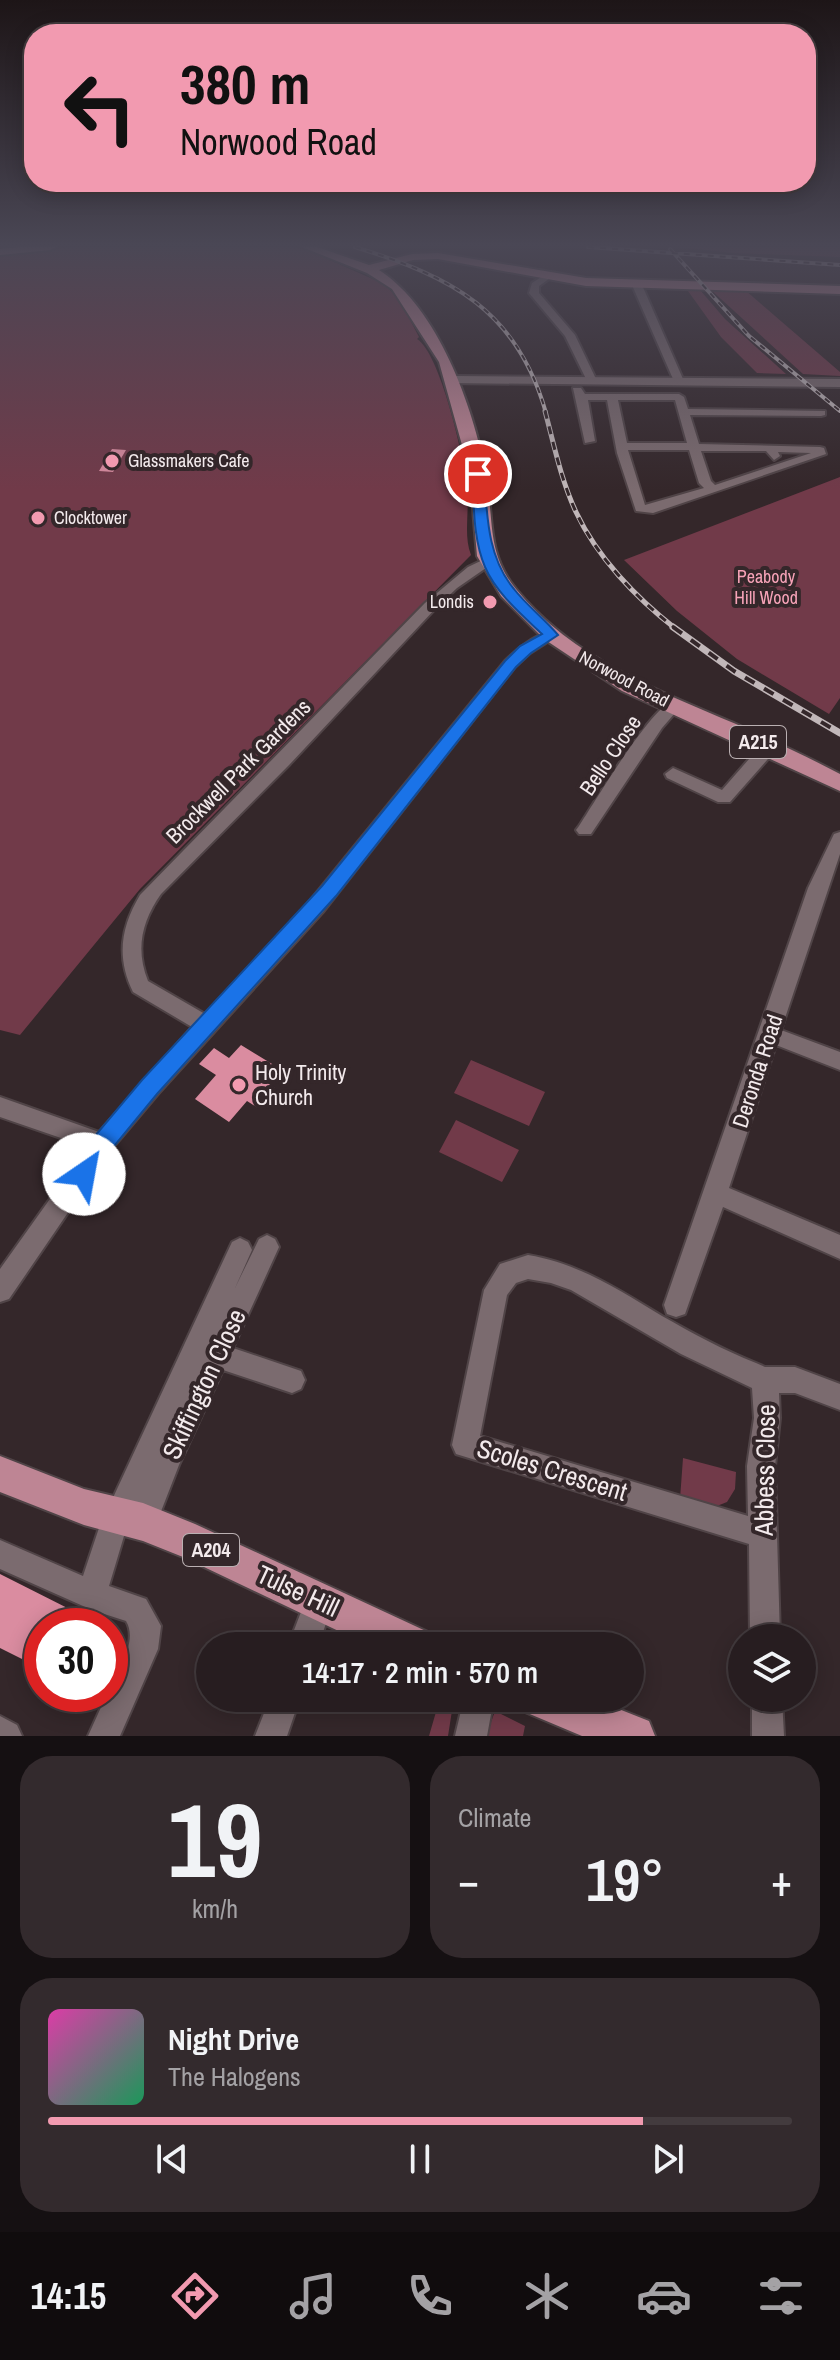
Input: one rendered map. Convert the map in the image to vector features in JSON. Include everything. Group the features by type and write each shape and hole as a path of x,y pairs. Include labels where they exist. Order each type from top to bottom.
{"main road":[{"name":"Norwood Road","path":"425,328 446,362 453,380 478,474 482,529 489,561 508,592 551,635 594,666 840,783"},
{"name":"Tulse Hill","path":"0,1474 84,1507 127,1517 384,1632"},
{"path":"574,1712 634,1736"}],"street":[{"path":"564,328 591,379"},
{"path":"654,328 675,379 705,483 714,489"},
{"path":"575,379 589,441"},
{"path":"453,380 675,379 840,383"},
{"path":"580,397 679,397"},
{"path":"612,397 622,446 638,507 642,509 649,510 822,452 814,448 622,446"},
{"path":"683,412 821,413"},
{"path":"770,448 775,460 784,466"},
{"name":"Brockwell Park Gardens","path":"208,1026 140,986 130,957 134,922 139,911 155,889 272,774 423,615 471,569 489,561"},
{"path":"0,1289 102,1144 150,1087 333,886 510,664 525,650 551,635"},
{"name":"Bello Close","path":"585,830 656,724 673,706"},
{"path":"673,774 724,798 769,747"},
{"name":"Deronda Road","path":"676,1305 718,1194 769,1034 832,853 840,838"},
{"path":"769,1034 840,1061"},
{"path":"0,1107 77,1132 102,1144"},
{"path":"718,1194 840,1247"},
{"name":"Skiffington Close","path":"127,1517 168,1459 267,1247"},
{"path":"92,1595 240,1250"},
{"name":"Scoles Crescent","path":"762,1534 465,1445 496,1290 503,1276 517,1269 539,1268 575,1280 735,1369 765,1380"},
{"path":"217,1355 292,1380"},
{"name":"Abbess Close","path":"765,1624 761,1466 767,1418 765,1380 795,1380 840,1397"},
{"path":"0,1554 92,1595 136,1609 146,1626 143,1649 104,1736"},
{"path":"308,1632 319,1601"},
{"path":"271,1736 280,1712"},
{"path":"471,1736 476,1712"},
{"path":"767,1712 768,1736"},
{"path":"0,1732 6,1736"}],"green space":[{"path":"0,328 414,328 419,337 417,339 434,364 456,431 468,495 467,539 471,555 140,889 20,1035 0,1030"},
{"path":"715,328 735,328 786,374 757,373"},
{"path":"753,328 789,328 840,372 840,376 803,374"},
{"name":"Peabody Hill Wood","path":"840,477 840,698 829,714 737,659 677,611 624,560"},
{"path":"471,1060 545,1092 529,1126 454,1093"},
{"path":"456,1120 519,1150 502,1182 439,1152"},
{"path":"683,1458 736,1472 735,1489 727,1502 712,1508 680,1499"},
{"path":"436,1712 452,1712 448,1736 429,1736"},
{"path":"495,1712 525,1726 523,1736 486,1736"}],"building":[{"name":"Glassmakers Cafe","path":"112,449 126,450 113,472 99,471"},
{"name":"Holy Trinity Church","path":"241,1045 277,1067 264,1081 275,1088 258,1108 247,1101 229,1122 195,1099 216,1075 199,1064 214,1048 229,1058"},
{"path":"0,1574 67,1608 24,1608 24,1660 0,1648"}],"railway":[{"path":"502,328 518,348 546,413"},
{"path":"742,328 840,411"},
{"path":"545,411 566,488 585,529 619,576 676,629"},
{"path":"673,627 734,671 840,733"}],"place":[{"name":"Glassmakers Cafe","path":"112,461"},
{"name":"Clocktower","path":"38,518"},
{"name":"Londis","path":"490,602"},
{"name":"Holy Trinity Church","path":"239,1085"}],"route":[{"path":"84,1174 102,1144 150,1087 329,891 510,664 525,650 551,635 508,592 486,556 478,474"}]}
